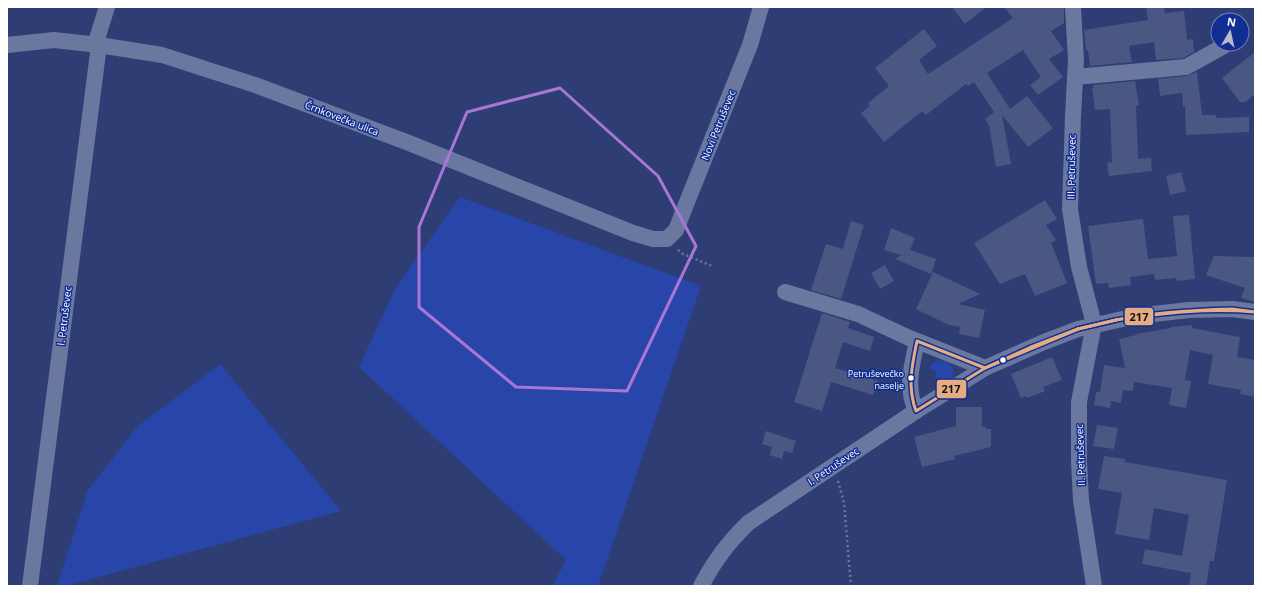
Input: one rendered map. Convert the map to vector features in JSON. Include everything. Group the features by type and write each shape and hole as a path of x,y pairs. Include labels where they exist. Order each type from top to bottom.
{"street":[{"name":"I. Petruševec","path":"30,586 97,45 107,7"},
{"name":"Novi Petruševec","path":"667,239 676,230 750,45 761,7"},
{"name":"III. Petruševec","path":"1072,7 1076,60 1070,209 1079,266 1094,324"},
{"name":"Črnkovečka ulica","path":"7,45 54,40 162,55 258,86 409,143 632,233 653,239 667,239"},
{"path":"1075,77 1186,67 1213,52"},
{"path":"785,292 858,314 917,341 985,368"},
{"name":"I. Petruševec","path":"701,586 713,564 729,542 748,523 916,411 985,368 1078,329 1094,324 1136,316 1189,310 1232,309 1255,312"},
{"name":"II. Petruševec","path":"1094,324 1079,402 1079,460 1081,500 1094,586"},
{"path":"916,411 912,402 910,376 917,341"}],"path":[{"path":"667,239 683,254 712,266"},
{"path":"834,465 844,503 851,586"}],"highlighted area":[{"path":"560,88 658,176 696,246 627,391 516,387 419,307 419,227 467,112"}],"shaded area":[{"path":"460,197 701,286 598,586 552,586 566,560 359,367 395,289"},
{"path":"944,360 952,367 954,371 953,376 948,382 937,384 938,382 934,369 930,370 930,366 936,361"},
{"path":"220,364 341,511 66,586 57,586 88,490 138,426"}],"building":[{"path":"952,7 986,7 965,24"},
{"path":"1004,7 1064,7 1064,23 1051,31 1064,50 1049,59 1063,77 1038,95 1030,85 1041,77 1023,50 987,73 1010,109 1027,96 1053,128 1028,147 1002,115 1011,164 996,167 989,125 985,119 994,112 974,82 968,86 966,84 926,115 922,111 884,142 861,113 870,106 868,103 889,86 875,68 924,29 937,46 919,60 928,74 1013,18"},
{"path":"1146,7 1164,7 1165,13 1184,11 1187,40 1193,39 1194,52 1183,58 1156,60 1154,42 1129,46 1132,62 1090,66 1088,50 1086,50 1084,30 1148,20"},
{"path":"1255,52 1255,94 1245,102 1240,102 1222,78"},
{"path":"1197,72 1202,115 1216,115 1216,118 1249,117 1249,132 1186,135 1185,106 1183,107 1182,93 1160,96 1158,79 1187,76"},
{"path":"1135,81 1139,105 1136,106 1138,159 1151,158 1152,171 1109,176 1107,163 1112,162 1110,109 1095,110 1092,88 1094,88 1093,85"},
{"path":"1181,172 1186,191 1170,195 1166,176"},
{"path":"1045,200 1057,219 1046,225 1056,240 1051,243 1067,283 1035,296 1025,274 1000,284 974,243"},
{"path":"1189,215 1195,279 1177,281 1176,278 1155,280 1154,274 1130,277 1131,285 1109,288 1108,283 1096,284 1088,226 1143,219 1148,259 1177,256 1173,216"},
{"path":"851,221 864,225 841,299 811,290 826,244 843,249"},
{"path":"891,228 915,238 910,250 936,259 931,274 895,259 901,255 884,250"},
{"path":"1214,256 1255,257 1255,302 1241,298 1245,288 1206,275"},
{"path":"885,265 894,281 880,289 871,273"},
{"path":"933,272 980,294 958,304 985,310 979,338 959,334 960,327 949,325 916,309"},
{"path":"822,313 850,322 848,328 874,337 870,351 843,342 835,368 878,381 873,395 831,382 822,411 794,402"},
{"path":"1192,325 1192,328 1240,337 1237,357 1255,360 1255,397 1240,394 1241,390 1208,384 1213,355 1190,350 1185,380 1191,381 1186,408 1169,405 1172,388 1134,382 1133,391 1123,390 1121,403 1111,401 1110,408 1094,405 1096,392 1100,392 1104,365 1125,368 1119,339 1171,327"},
{"path":"1052,357 1062,380 1043,387 1045,391 1027,398 1026,396 1021,398 1011,374"},
{"path":"956,407 982,407 982,427 991,429 991,447 954,456 955,459 922,467 914,437 956,426"},
{"path":"1097,425 1118,428 1114,449 1093,446"},
{"path":"766,431 796,441 792,453 784,451 782,459 770,455 772,447 762,444"},
{"path":"1104,456 1125,459 1125,462 1227,480 1214,561 1210,561 1206,586 1189,586 1191,573 1142,564 1145,549 1182,556 1189,515 1154,508 1149,540 1115,534 1122,493 1098,489"}],"transit line":[{"name":"217","path":"1232,309 1255,312 1202,311 1152,315 1116,320 1145,315 1174,312 1232,309"},
{"name":"217","path":"1078,329 1116,320"},
{"name":"217","path":"1078,329 1116,320"},
{"name":"217","path":"985,368 1031,347 1078,329"},
{"name":"217","path":"985,368 1078,329"},
{"name":"217","path":"917,341 985,368 916,411 913,402 911,376 917,341"}],"place":[{"name":"Petruševečko naselje","path":"911,378"}]}
